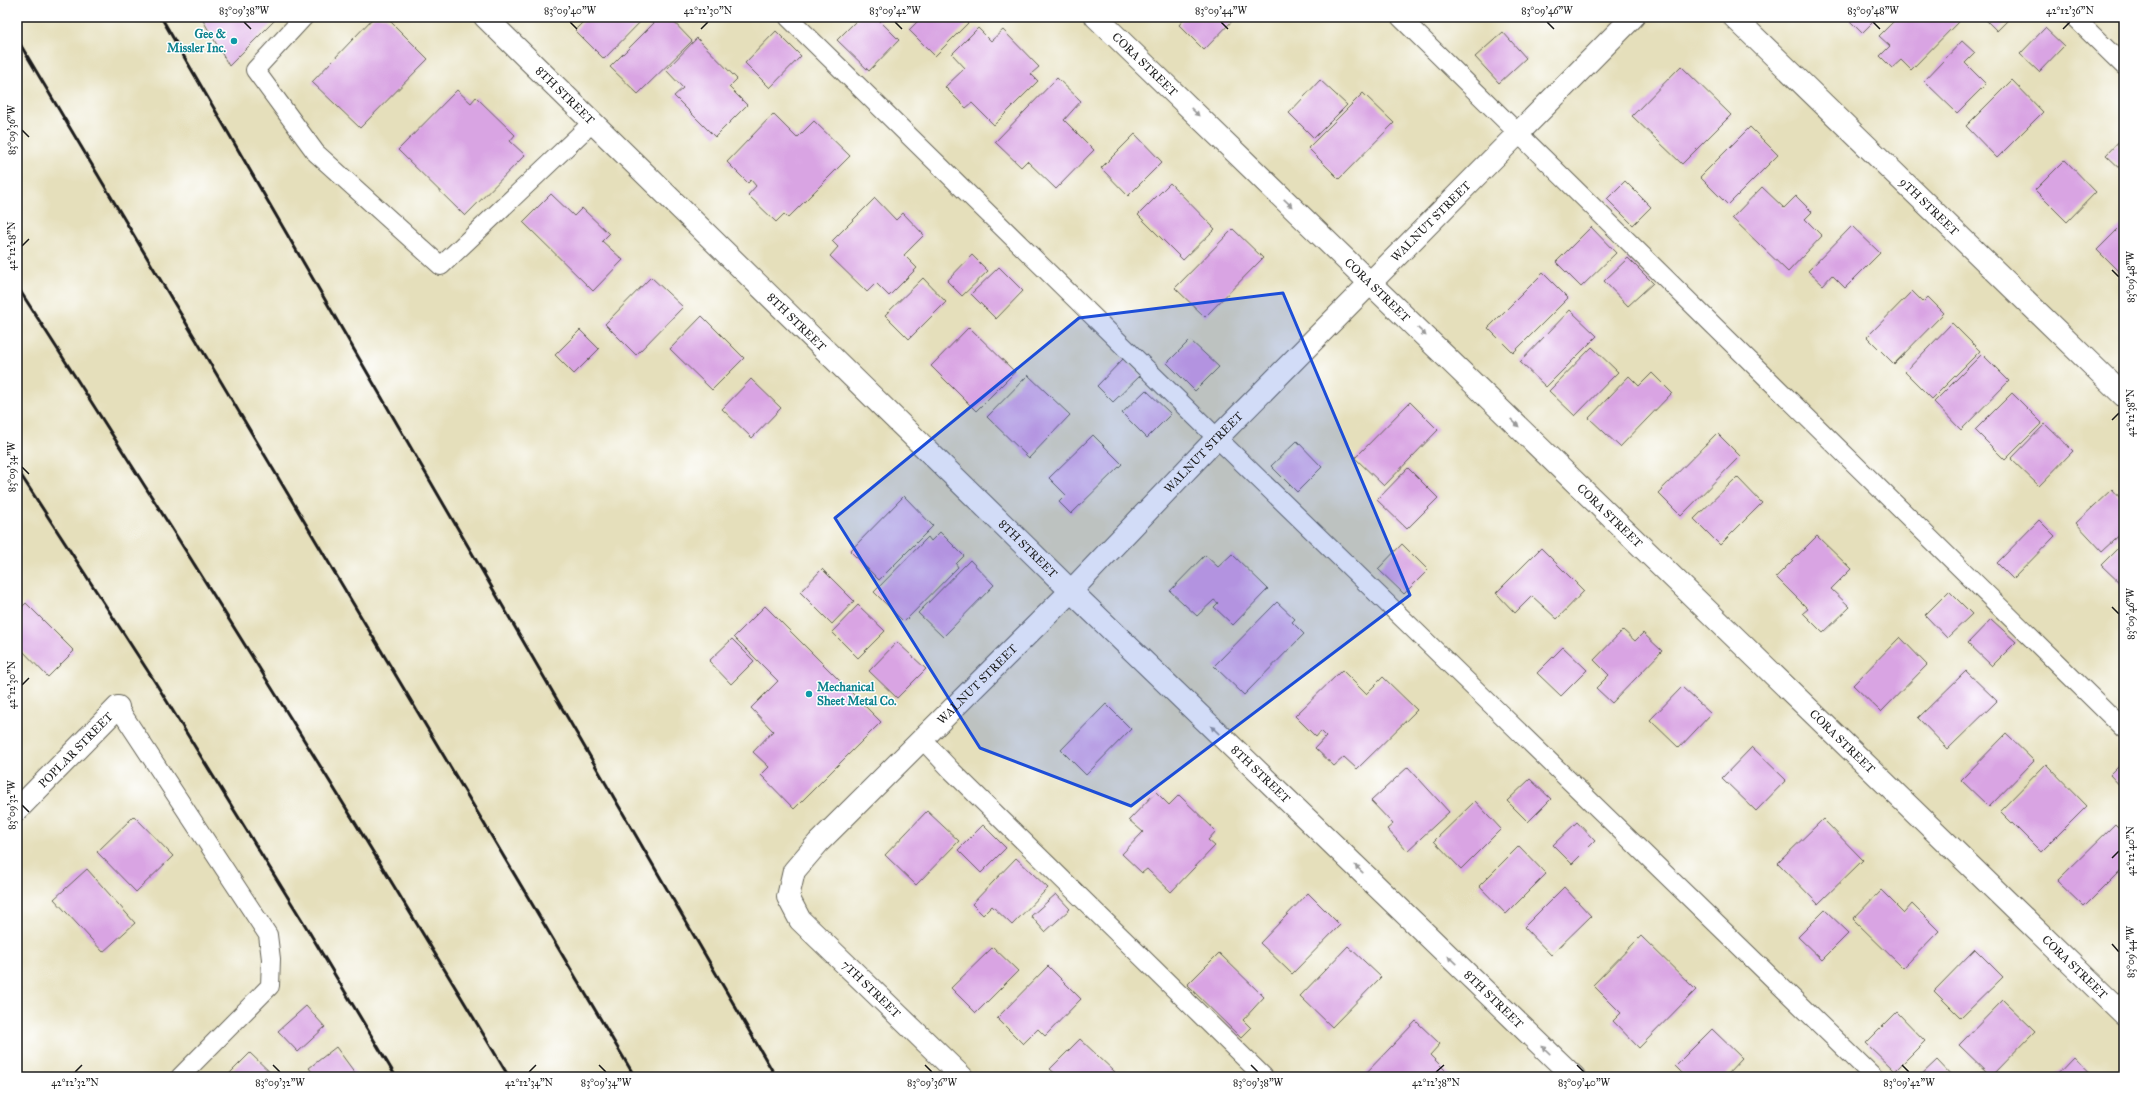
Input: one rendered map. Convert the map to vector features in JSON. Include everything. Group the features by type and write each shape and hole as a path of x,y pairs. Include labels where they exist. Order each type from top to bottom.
{"street":[{"name":"8TH STREET","path":"484,17 593,122 1071,592 1574,1077"},
{"name":"CORA STREET","path":"1096,17 2124,1015"},
{"name":"WALNUT STREET","path":"788,896 794,872 818,842 1071,592 1216,438 1633,17"},
{"name":"9TH STREET","path":"1734,17 2124,396"},
{"name":"POPLAR STREET","path":"17,810 118,707"},
{"name":"7TH STREET","path":"788,896 800,920 962,1077"}],"lane":[{"path":"304,17 255,70 316,153 441,266 593,122"},
{"path":"788,17 1216,438 1874,1077"},
{"path":"1400,17 2124,729"},
{"path":"2074,17 2124,66"},
{"path":"118,707 268,935 271,959 270,986 180,1077"},
{"path":"922,739 962,782 1264,1077"}],"highlighted area":[{"path":"1283,293 1410,595 1131,806 980,748 835,518 1079,318"}],"building":[{"name":"Gee & Missler Inc.","path":"201,17 278,17 229,66"},
{"path":"374,17 386,17 428,59 360,128 312,82"},
{"path":"588,17 645,17 604,59 575,30"},
{"path":"660,17 669,17 692,41 638,94 610,67"},
{"path":"860,17 876,17 899,40 869,71 837,40"},
{"path":"922,17 974,17 935,56 909,30"},
{"path":"1186,17 1236,17 1204,50 1179,25"},
{"path":"1846,17 1878,17 1862,33"},
{"path":"1898,17 1955,17 1959,21 1911,70 1901,60 1892,68 1880,56 1890,46 1879,36"},
{"path":"1983,17 2011,17 1997,31"},
{"path":"978,28 991,41 1003,30 1039,67 1031,74 1038,81 994,125 972,103 966,108 945,87 965,68 952,54"},
{"path":"2045,28 2064,46 2039,72 2020,54"},
{"path":"776,31 801,56 770,88 745,63"},
{"path":"1503,32 1526,58 1499,83 1475,57"},
{"path":"697,38 737,79 729,87 747,105 715,137 674,96 683,88 666,70"},
{"path":"1962,41 1975,53 1965,63 1986,84 1957,113 1924,81"},
{"path":"1681,66 1731,115 1682,164 1632,116"},
{"path":"1057,78 1081,101 1064,120 1094,150 1056,189 1027,161 1021,167 995,142"},
{"path":"1320,80 1347,105 1314,138 1289,113"},
{"path":"2012,80 2043,112 1997,158 1966,126"},
{"path":"457,90 471,103 476,97 515,135 510,141 525,155 465,216 398,150"},
{"path":"1363,93 1394,123 1339,179 1308,148"},
{"path":"773,114 797,138 814,121 850,156 788,218 784,214 776,222 748,195 756,186 751,180 748,183 727,162"},
{"path":"1750,127 1778,155 1728,205 1700,177"},
{"path":"1135,134 1162,162 1128,196 1101,168"},
{"path":"2124,136 2124,172 2106,155"},
{"path":"2065,160 2096,192 2067,222 2035,190"},
{"path":"1625,181 1651,207 1633,225 1607,199"},
{"path":"1170,183 1215,229 1183,260 1138,215"},
{"path":"1762,187 1784,208 1796,196 1812,212 1805,219 1822,236 1788,272 1732,218"},
{"path":"551,194 574,216 582,208 609,234 602,241 623,260 593,291 523,222"},
{"path":"875,198 896,220 903,213 924,235 904,255 917,268 889,296 876,283 867,292 830,256 838,247 832,241"},
{"path":"2124,223 2124,277 2097,250"},
{"path":"1852,226 1880,253 1845,288 1832,275 1823,285 1808,271"},
{"path":"1591,227 1616,253 1581,287 1556,262"},
{"path":"1233,229 1263,258 1205,317 1175,288"},
{"path":"972,255 988,271 962,296 947,281"},
{"path":"1628,258 1653,283 1628,306 1604,281"},
{"path":"999,267 1023,291 996,319 971,294"},
{"path":"1543,273 1568,298 1513,353 1488,328"},
{"path":"651,277 683,307 636,355 605,324"},
{"path":"923,278 946,302 909,339 885,315"},
{"path":"1912,291 1923,302 1928,297 1944,313 1894,364 1867,337"},
{"path":"1570,310 1597,336 1546,387 1520,362"},
{"path":"702,316 744,358 712,390 670,349"},
{"path":"1952,323 1980,351 1932,399 1905,372"},
{"path":"969,327 1015,372 976,411 931,366"},
{"path":"580,330 599,349 574,374 555,355"},
{"path":"1190,340 1219,367 1195,391 1167,363"},
{"path":"1592,347 1618,372 1575,416 1549,391"},
{"path":"1982,354 2009,381 1961,430 1934,402"},
{"path":"1123,359 1140,376 1113,402 1097,386"},
{"path":"1652,373 1672,393 1620,447 1589,418 1629,376 1639,386"},
{"path":"1028,375 1070,415 1029,458 987,417"},
{"path":"751,379 781,408 752,438 722,409"},
{"path":"1146,390 1171,414 1147,438 1122,413"},
{"path":"2012,393 2042,423 2005,460 1975,430"},
{"path":"1410,402 1438,430 1384,486 1355,458"},
{"path":"2045,424 2073,451 2039,486 2011,459"},
{"path":"1717,433 1740,456 1681,516 1658,493"},
{"path":"1093,435 1122,464 1071,514 1059,502 1066,495 1049,478"},
{"path":"1297,441 1322,467 1297,492 1271,466"},
{"path":"1408,468 1438,498 1407,529 1377,500"},
{"path":"1737,477 1762,503 1720,545 1694,519"},
{"path":"2112,489 2124,502 2124,531 2102,551 2076,523"},
{"path":"904,496 933,526 879,580 850,551"},
{"path":"2039,520 2055,536 2013,579 1997,563"},
{"path":"940,532 964,556 956,564 958,567 904,622 874,592 928,537 931,541"},
{"path":"1817,536 1851,569 1831,589 1850,607 1823,633 1803,613 1808,609 1776,577"},
{"path":"2124,542 2124,587 2101,565"},
{"path":"1402,544 1428,570 1404,594 1378,569"},
{"path":"1541,548 1584,591 1557,619 1532,596 1515,613 1496,593"},
{"path":"1232,554 1268,589 1233,625 1214,607 1218,603 1214,600 1197,616 1170,591 1205,555 1218,567"},
{"path":"970,560 994,585 943,637 918,613"},
{"path":"822,569 854,601 832,624 800,592"},
{"path":"1949,591 1972,614 1947,638 1925,615"},
{"path":"1277,602 1295,619 1292,622 1304,634 1244,695 1214,666"},
{"path":"26,603 74,651 48,677 17,645 17,612"},
{"path":"858,605 885,631 858,658 832,632"},
{"name":"Mechanical Sheet Metal Co.","path":"765,606 881,722 794,809 761,775 769,767 753,752 773,731 751,708 778,681 734,637"},
{"path":"1991,619 2016,642 1992,666 1968,643"},
{"path":"1623,630 1635,641 1643,633 1662,651 1612,703 1596,688 1609,675 1594,660"},
{"path":"1900,637 1927,665 1881,712 1853,685"},
{"path":"732,639 754,661 731,684 709,661"},
{"path":"897,642 926,669 897,698 869,671"},
{"path":"1563,647 1587,670 1561,696 1537,673"},
{"path":"1342,670 1366,694 1383,677 1417,710 1357,769 1344,757 1334,766 1315,748 1326,736 1321,731 1316,737 1295,716"},
{"path":"1966,671 1997,701 1948,749 1918,718"},
{"path":"1682,687 1711,714 1679,748 1650,720"},
{"path":"1106,704 1131,729 1086,775 1061,750"},
{"path":"2006,734 2034,761 1989,807 1961,780"},
{"path":"1752,747 1786,780 1756,811 1722,778"},
{"path":"2124,761 2124,790 2110,775"},
{"path":"2046,764 2087,806 2041,852 2000,811"},
{"path":"1408,767 1449,812 1407,851 1387,829 1393,824 1371,801"},
{"path":"1530,779 1551,799 1528,822 1507,801"},
{"path":"1156,792 1169,805 1179,795 1216,831 1208,840 1215,846 1171,892 1147,869 1142,873 1122,854 1143,832 1129,820"},
{"path":"1475,801 1501,829 1461,869 1434,841"},
{"path":"927,811 959,841 916,885 885,855"},
{"path":"134,816 173,856 136,892 97,852"},
{"path":"1823,819 1863,860 1818,904 1778,863"},
{"path":"1577,822 1595,841 1572,864 1553,845"},
{"path":"2115,824 2124,833 2124,867 2084,907 2057,881"},
{"path":"983,825 1006,848 981,873 958,850"},
{"path":"1519,846 1546,874 1506,914 1479,886"},
{"path":"1016,858 1048,888 1012,925 992,906 983,915 972,904"},
{"path":"87,869 135,923 103,952 54,899"},
{"path":"1564,887 1591,916 1551,955 1524,927"},
{"path":"1881,890 1904,913 1912,904 1939,931 1903,968 1853,919"},
{"path":"1308,893 1340,925 1292,974 1260,943"},
{"path":"1056,894 1070,909 1045,932 1031,916"},
{"path":"1825,910 1849,933 1822,960 1798,937"},
{"path":"1641,936 1696,990 1639,1048 1613,1021 1621,1013 1593,985"},
{"path":"1348,946 1381,977 1332,1027 1300,996"},
{"path":"993,947 1018,971 976,1013 951,988"},
{"path":"1975,949 2003,977 1961,1018 1934,991"},
{"path":"1219,953 1264,997 1243,1020 1251,1028 1241,1038 1187,985"},
{"path":"1048,966 1081,999 1045,1036 1038,1029 1023,1044 997,1018"},
{"path":"2003,1000 2035,1031 1991,1076 1959,1045"},
{"path":"306,1006 325,1027 298,1052 278,1031"},
{"path":"1897,1012 1925,1041 1895,1071 1866,1043"},
{"path":"1416,1021 1440,1044 1430,1055 1452,1077 1366,1077 1364,1075"},
{"path":"1712,1029 1742,1058 1727,1074 1730,1077 1686,1077 1675,1066"},
{"path":"1080,1039 1115,1072 1111,1077 1059,1077 1050,1069"},
{"path":"336,1047 358,1077 316,1077 309,1068"},
{"path":"250,1053 275,1077 226,1077"},
{"path":"2073,1057 2094,1077 2054,1077"},
{"path":"1937,1060 1953,1077 1919,1077"}],"railway":[{"path":"161,17 776,1077"},
{"path":"17,39 635,1077"},
{"path":"17,286 266,679 389,877 509,1077"},
{"path":"17,469 155,682 305,925 396,1077"}],"place":[{"name":"Gee & Missler Inc.","path":"234,41"},
{"name":"Mechanical Sheet Metal Co.","path":"809,694"}]}
